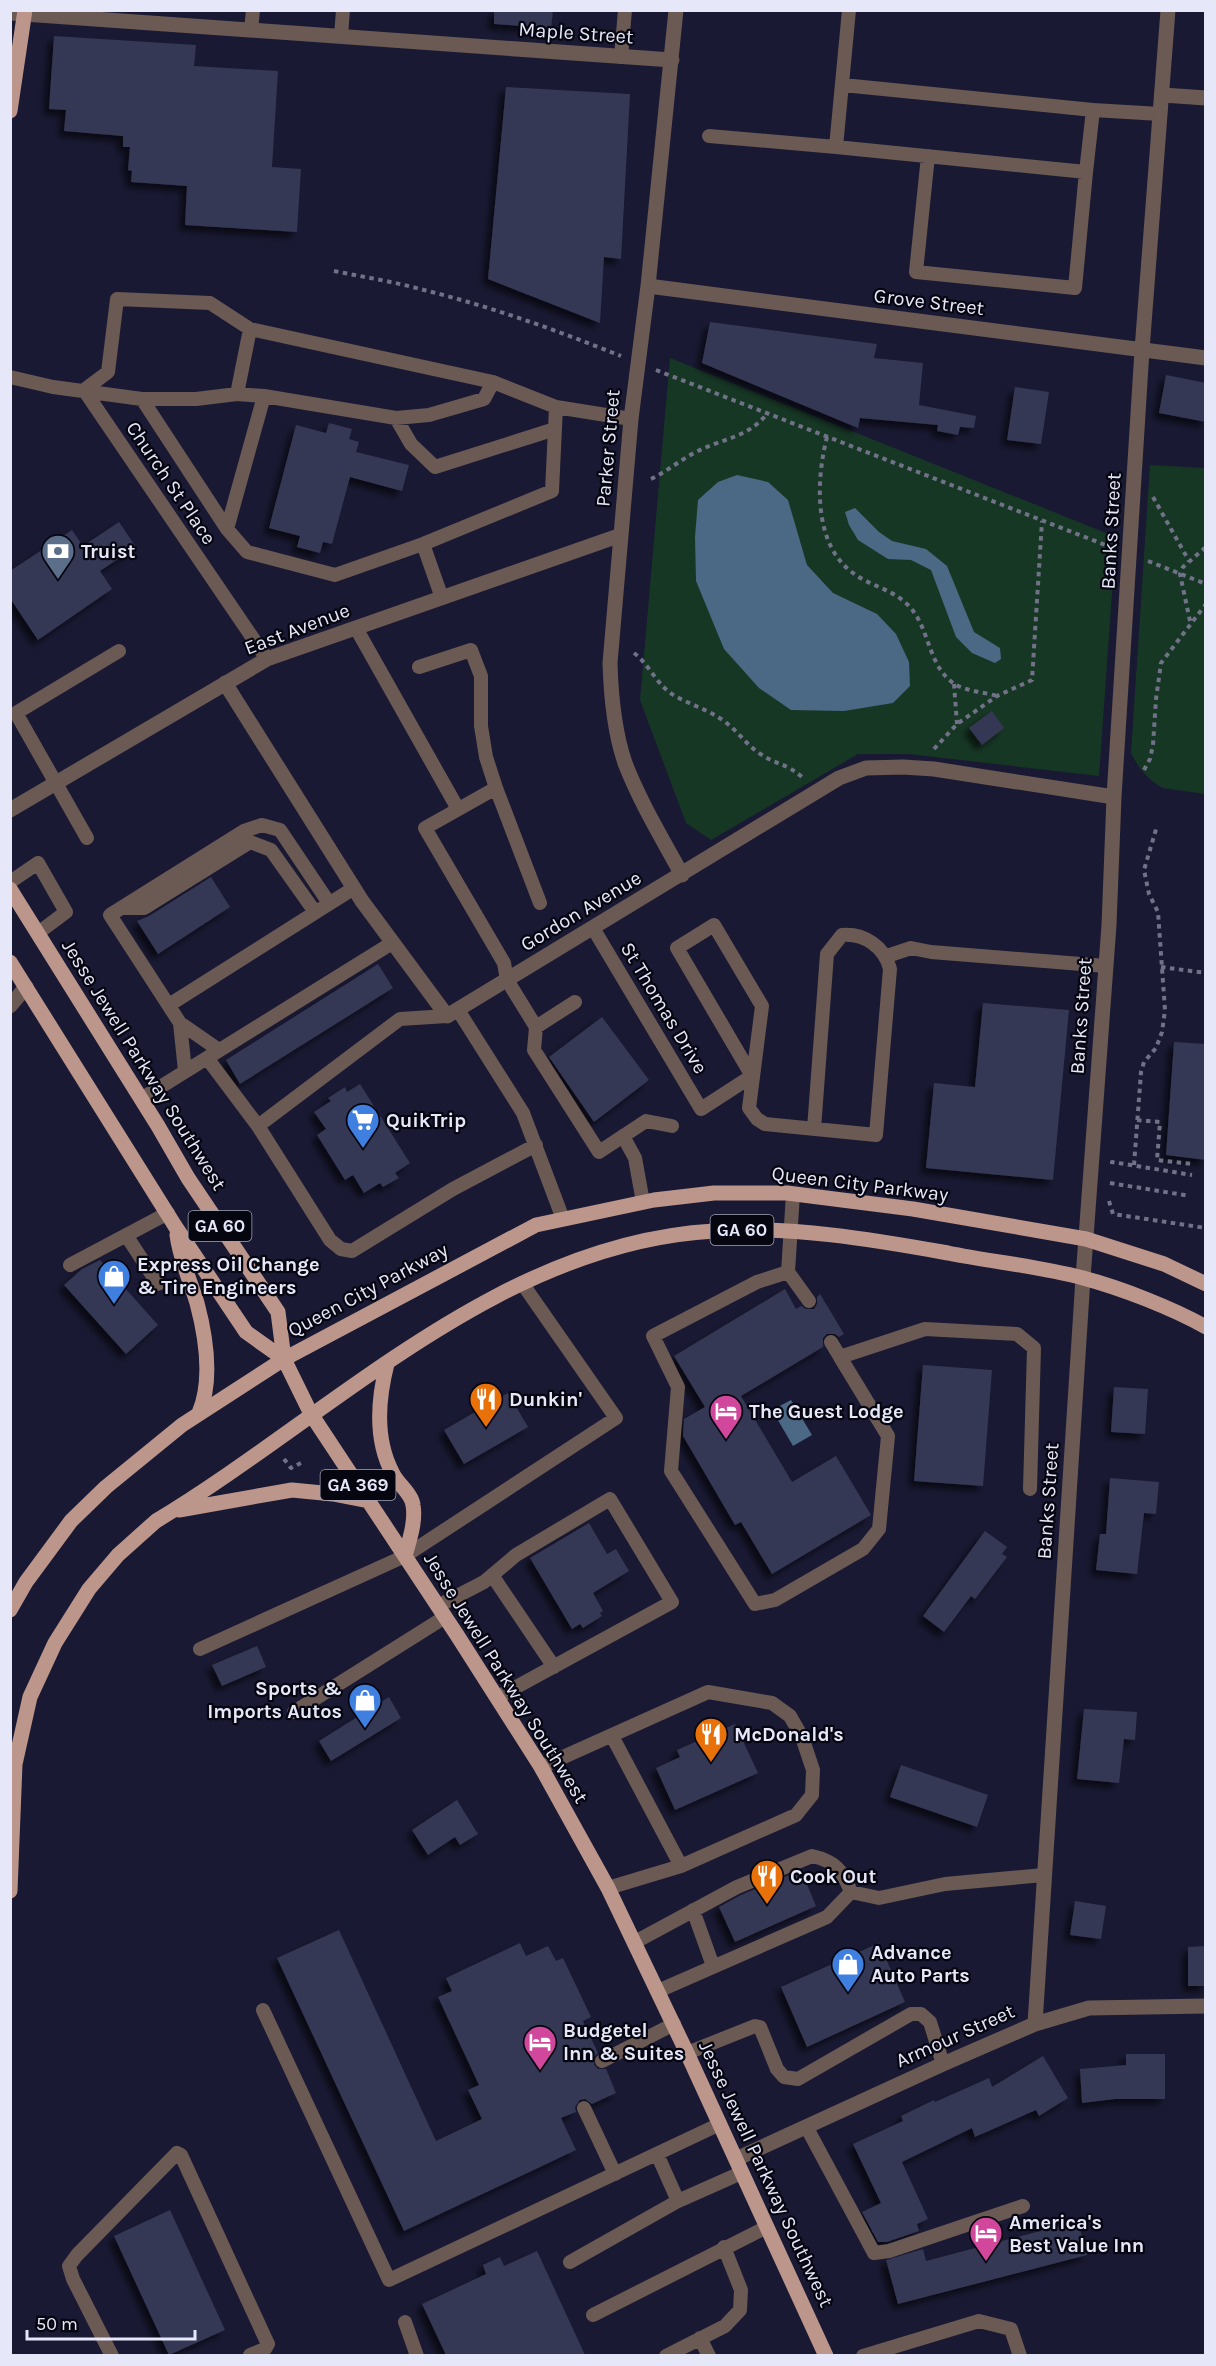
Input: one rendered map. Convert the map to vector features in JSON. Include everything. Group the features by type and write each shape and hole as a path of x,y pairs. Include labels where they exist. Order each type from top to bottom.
{"main road":[{"path":"10,111 20,12"},
{"name":"Jesse Jewell Parkway Southwest","path":"10,889 188,1178 278,1312 284,1359 311,1414 498,1697 541,1767 608,1888 674,2024 826,2355"},
{"name":"Jesse Jewell Parkway Southwest","path":"10,962 175,1227 246,1332 284,1359"},
{"name":"Queen City Parkway","path":"10,1610 26,1582 71,1521 106,1487 182,1425 284,1359 536,1225 643,1202 714,1193 793,1194 913,1209 1086,1239 1164,1264 1206,1284"},
{"path":"175,1227 179,1251 197,1305 206,1359 206,1398 199,1413"},
{"name":"GA 60","path":"311,1414 441,1328 522,1282 572,1262 643,1241 711,1231 791,1230 924,1249 1083,1278 1169,1309 1206,1327"},
{"path":"387,1364 382,1382 380,1413 382,1442 393,1474 413,1503 413,1519 405,1556"},
{"path":"10,1891 15,1764 30,1697 55,1643 89,1589 118,1555 156,1521 311,1414"},
{"path":"170,1512 292,1490 333,1494 369,1501"}],"street":[{"name":"Parker Street","path":"676,10 648,286 631,419 610,663 611,696 616,729 625,762 638,793 682,875"},
{"name":"Banks Street","path":"1035,2024 1083,1278 1106,966 1114,797 1142,350 1168,10"},
{"name":"Maple Street","path":"20,12 672,60"},
{"path":"1162,95 1206,98"},
{"name":"Grove Street","path":"648,286 1206,358"},
{"name":"East Avenue","path":"10,810 267,659 621,535"},
{"path":"225,684 354,888 392,943 452,1013"},
{"name":"Gordon Avenue","path":"452,1013 840,778 866,768 934,769 1114,797"},
{"path":"10,1006 26,987"},
{"name":"Armour Street","path":"738,2166 807,2128 1035,2024 1089,2008 1206,2006"}],"lane":[{"path":"251,30 253,10"},
{"path":"341,36 344,10"},
{"path":"621,57 625,10"},
{"path":"836,147 849,10"},
{"path":"843,85 1093,110 1160,114"},
{"path":"928,156 916,273 1075,288 1093,110"},
{"path":"709,136 1086,172"},
{"path":"84,390 108,372 117,299 210,303 250,329 493,382 556,407 631,419"},
{"path":"237,394 250,329"},
{"path":"10,377 36,384 142,399 196,399 237,394 264,396 396,418 429,415 484,399 493,382"},
{"name":"Church St Place","path":"84,390 267,659"},
{"path":"227,529 264,396"},
{"path":"142,399 227,529 247,552 335,575 423,544 552,491 556,407"},
{"path":"396,418 411,444 435,466 555,429"},
{"path":"423,544 442,598"},
{"path":"356,628 458,809"},
{"path":"419,667 471,650 481,676 481,726 486,757 540,903"},
{"path":"87,838 16,713 119,651"},
{"path":"496,788 425,828 504,963 507,980 536,1027 534,1050 599,1152 646,1121 672,1126"},
{"path":"116,912 244,831 262,825 280,830 329,903"},
{"path":"116,912 144,909 250,842 271,850 315,912"},
{"path":"10,882 38,863 66,912 38,933"},
{"path":"169,1005 354,888"},
{"path":"116,912 180,1023 219,1050"},
{"path":"752,1076 676,948 714,925 762,1006 749,1108 757,1119 765,1124 814,1129 876,1135 890,969 887,956 876,945 851,934 842,935 827,954 814,1129"},
{"name":"St Thomas Drive","path":"593,928 701,1109 752,1076"},
{"path":"141,1099 392,943"},
{"path":"887,956 911,948 931,952 1106,966"},
{"path":"536,1027 575,1002"},
{"path":"258,1126 400,1019 452,1013 523,1113 563,1219"},
{"path":"180,1023 185,1071"},
{"path":"207,1058 258,1126 330,1240 341,1249 352,1251 453,1189 536,1145"},
{"path":"623,1136 635,1158 643,1202"},
{"path":"793,1194 788,1272 809,1301"},
{"path":"70,1265 168,1213"},
{"path":"126,1235 158,1284"},
{"path":"788,1272 757,1282 652,1336 678,1387 671,1471 755,1604 775,1600 863,1549 879,1529 888,1436 831,1342"},
{"path":"200,1649 405,1556 616,1418 522,1282"},
{"path":"840,1357 925,1329 1017,1334 1034,1348 1030,1489"},
{"path":"294,1712 484,1582 516,1555 610,1499 672,1602 498,1697"},
{"path":"492,1575 554,1667"},
{"path":"541,1767 708,1692 772,1703 790,1716 802,1737 813,1770 812,1795 796,1815 681,1866 608,1888"},
{"path":"612,1736 681,1866"},
{"path":"634,1942 736,1887 812,1856 825,1858 844,1874 851,1892"},
{"path":"851,1892 879,1898 945,1884 1044,1875"},
{"path":"658,1991 827,1917 851,1892"},
{"path":"693,1910 713,1966"},
{"path":"263,2010 389,2280 720,2124"},
{"path":"687,2053 755,2026 760,2027 777,2069 784,2077 798,2079 910,2014 921,2014 930,2022 943,2064"},
{"path":"602,2061 674,2024"},
{"path":"585,2108 615,2174"},
{"path":"807,2128 874,2253 889,2251 1023,2206"},
{"path":"111,2355 73,2279 69,2266 141,2188 177,2153 181,2155 268,2344 265,2349 249,2355"},
{"path":"657,2154 678,2201"},
{"path":"570,2262 738,2166"},
{"path":"593,2315 767,2227"},
{"path":"666,2355 725,2326 740,2310 741,2290 724,2247"},
{"path":"863,2355 979,2321 1011,2329 1020,2355"},
{"path":"405,2322 417,2355"},
{"path":"700,2338 709,2355"}],"path":[{"path":"334,271 423,290 487,308 552,328 622,356"},
{"path":"655,369 1120,550"},
{"path":"651,479 671,469 693,453 747,432 758,425 767,414"},
{"path":"826,437 820,465 820,500 825,535 838,558 853,573 891,592 909,606 923,630 937,667 954,684 997,696"},
{"path":"1152,494 1154,502 1175,533 1189,561"},
{"path":"934,749 957,724 997,696 1032,680 1042,521"},
{"path":"1190,622 1180,574 1182,567 1206,548"},
{"path":"1143,560 1206,584"},
{"path":"1144,770 1150,759 1153,745 1161,663 1190,622 1200,614 1206,604"},
{"path":"634,653 646,662 662,686 674,696 714,714 727,723 754,750 765,757 783,763 802,777"},
{"path":"954,684 957,724"},
{"path":"1134,1165 1141,1072 1144,1062 1156,1048 1162,1032 1165,1010 1161,967 1162,942 1158,912 1149,894 1144,870 1157,826"},
{"path":"1161,967 1206,973"},
{"path":"1137,1120 1160,1122 1157,1160 1193,1164"},
{"path":"1192,1175 1112,1162 1109,1204 1113,1214 1206,1228"},
{"path":"1110,1183 1190,1196"},
{"path":"284,1459 291,1468 305,1461"}],"green space":[{"path":"670,358 1116,537 1099,776 909,754 858,754 711,840 686,823 640,700"},
{"path":"1150,465 1205,468 1205,794 1163,788 1144,774 1131,753"}],"water":[{"path":"737,475 768,482 788,500 807,565 833,593 877,614 896,634 909,662 910,686 893,703 844,711 791,710 759,688 724,649 696,581 695,537 698,500 718,482"},
{"path":"855,508 879,532 892,541 926,549 947,566 974,632 1000,648 1001,659 995,663 972,653 956,637 931,570 911,560 888,559 858,540 849,525 845,512"},
{"path":"791,1400 812,1435 793,1446 772,1410"}],"building":[{"path":"494,10 553,10 551,28 494,24"},
{"path":"54,36 196,45 194,66 278,71 272,167 301,169 297,232 185,225 187,186 131,182 132,171 128,170 130,147 123,147 123,136 64,131 66,110 49,109"},
{"path":"506,87 630,94 621,259 604,257 600,323 488,279"},
{"path":"710,322 877,344 874,358 923,363 919,405 976,416 974,428 960,427 958,435 937,431 938,425 860,418 858,428 702,363"},
{"path":"1166,375 1206,383 1206,422 1159,413"},
{"path":"1015,387 1049,392 1041,444 1007,440"},
{"path":"329,423 352,429 349,439 359,442 356,452 409,465 402,491 350,477 332,544 323,542 320,553 297,547 300,536 269,528 296,425 326,433"},
{"name":"Truist","path":"119,522 136,547 100,571 112,589 38,640 10,598 10,571 72,530 83,546"},
{"path":"992,711 1004,728 982,745 969,728"},
{"path":"211,877 230,907 158,954 137,921 149,916"},
{"path":"378,964 393,988 240,1084 226,1060"},
{"path":"983,1003 1069,1010 1053,1180 926,1168 934,1083 975,1087"},
{"path":"602,1017 649,1080 594,1122 549,1057"},
{"path":"1174,1042 1206,1044 1206,1160 1166,1155"},
{"name":"QuikTrip","path":"360,1084 410,1163 395,1173 399,1178 383,1187 380,1183 364,1193 353,1175 345,1180 317,1135 326,1129 314,1112 331,1101 328,1098 345,1087 347,1092"},
{"path":"100,1260 158,1325 126,1354 64,1285 82,1269"},
{"name":"The Guest Lodge","path":"785,1289 796,1309 801,1306 814,1309 820,1294 844,1334 839,1337 835,1334 827,1334 823,1338 823,1347 741,1396 792,1482 836,1456 871,1515 772,1574 741,1522 735,1525 683,1436 684,1419 705,1407 674,1356"},
{"name":"The Guest Lodge","path":"923,1365 992,1370 983,1486 914,1481"},
{"path":"1114,1387 1148,1389 1145,1434 1111,1432"},
{"name":"Dunkin'","path":"508,1393 528,1427 464,1464 444,1430"},
{"path":"1110,1478 1159,1482 1156,1514 1144,1513 1137,1574 1096,1570 1100,1534 1106,1534"},
{"path":"589,1523 607,1554 616,1549 629,1571 593,1593 603,1611 600,1613 602,1616 583,1628 580,1624 572,1629 530,1558"},
{"path":"985,1531 1007,1547 1002,1554 1007,1557 975,1599 971,1596 944,1632 923,1616"},
{"path":"257,1646 266,1667 222,1686 212,1665"},
{"path":"389,1697 401,1718 331,1761 319,1741"},
{"path":"1084,1709 1137,1712 1135,1740 1124,1739 1119,1783 1077,1779"},
{"name":"McDonald's","path":"735,1724 758,1773 675,1810 656,1768 680,1757 677,1750"},
{"path":"901,1765 988,1795 977,1827 890,1797"},
{"path":"457,1800 478,1834 460,1845 455,1837 428,1855 412,1830"},
{"name":"Cook Out","path":"801,1870 816,1906 735,1942 719,1907 741,1895"},
{"path":"1075,1901 1106,1906 1101,1939 1070,1935"},
{"name":"Budgetel Inn & Suites","path":"339,1930 436,2141 482,2119 468,2090 479,2085 438,1997 452,1991 446,1978 520,1943 526,1956 548,1946 556,1961 563,1958 591,2017 583,2021 598,2053 594,2057 594,2065 598,2069 606,2069 616,2093 592,2104 585,2099 580,2100 575,2107 576,2112 561,2118 576,2150 404,2231 277,1958"},
{"path":"879,1943 905,2002 807,2047 781,1987"},
{"path":"1206,1946 1206,1986 1188,1986 1188,1947"},
{"path":"1126,2054 1165,2054 1165,2099 1115,2099 1082,2103 1080,2069 1126,2065"},
{"path":"1043,2056 1068,2098 1039,2116 1036,2110 975,2137 972,2128 902,2162 928,2219 917,2224 919,2231 887,2242 878,2242 862,2212 881,2203 853,2144 903,2121 901,2116 934,2100 935,2102 989,2078 992,2087"},
{"path":"170,2210 225,2330 169,2355 114,2236"},
{"name":"America's Best Value Inn","path":"1078,2221 1087,2255 898,2304 886,2260 923,2249 926,2261"},
{"path":"537,2251 585,2355 446,2355 422,2304 486,2274 483,2265 500,2257 504,2266"}],"place":[{"name":"Truist","path":"58,580"},
{"name":"QuikTrip","path":"363,1149"},
{"name":"Express Oil Change & Tire Engineers","path":"114,1305"},
{"name":"Dunkin'","path":"486,1428"},
{"name":"The Guest Lodge","path":"726,1440"},
{"name":"Sports & Imports Autos","path":"365,1729"},
{"name":"McDonald's","path":"711,1763"},
{"name":"Cook Out","path":"767,1905"},
{"name":"Advance Auto Parts","path":"848,1993"},
{"name":"Budgetel Inn & Suites","path":"540,2071"},
{"name":"America's Best Value Inn","path":"986,2262"}]}
